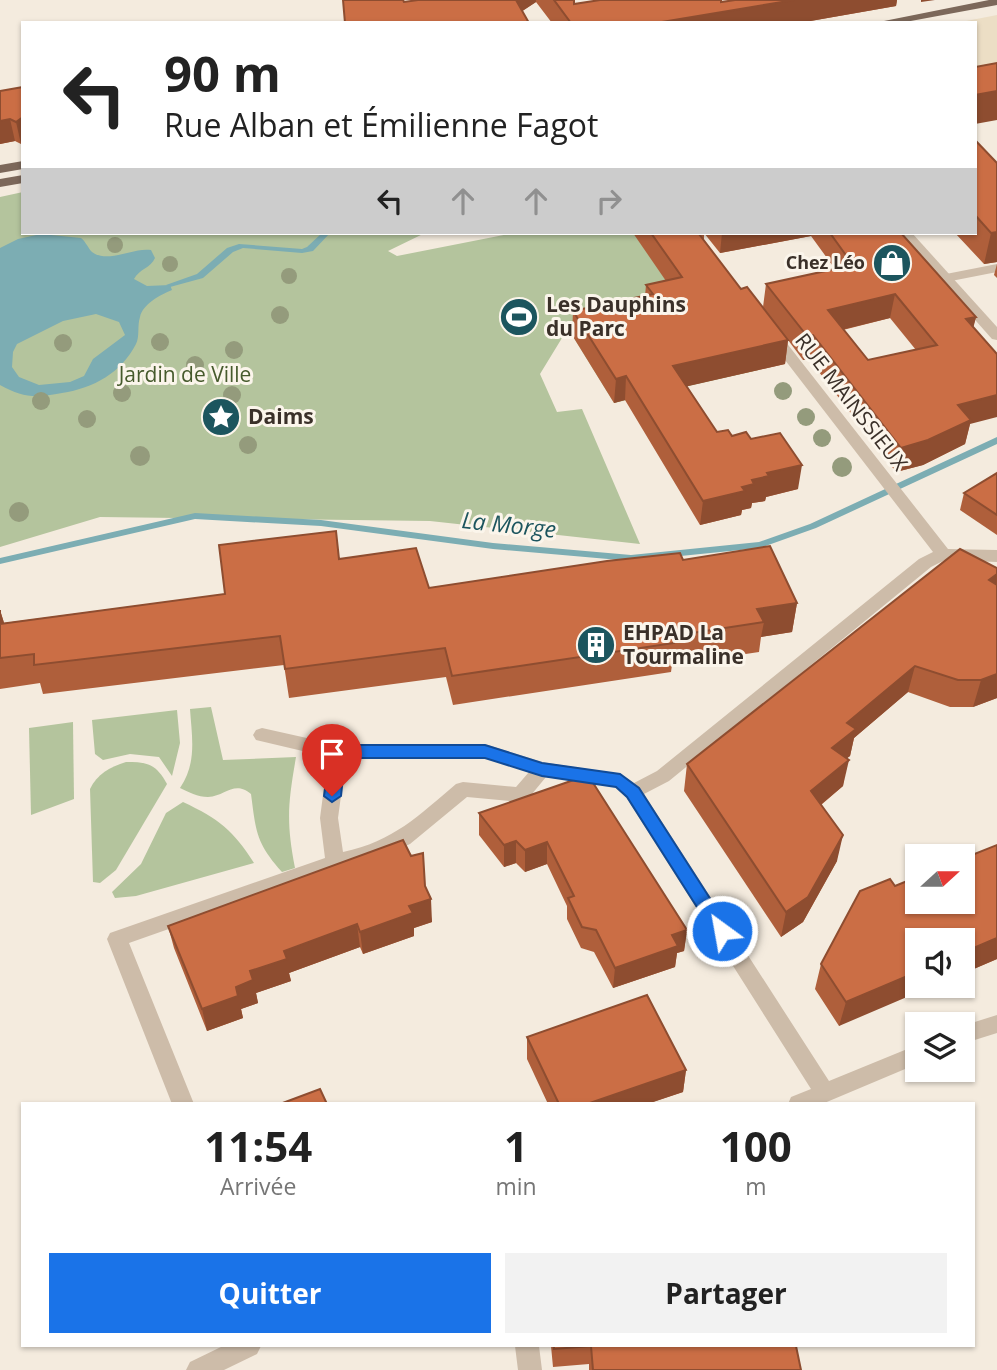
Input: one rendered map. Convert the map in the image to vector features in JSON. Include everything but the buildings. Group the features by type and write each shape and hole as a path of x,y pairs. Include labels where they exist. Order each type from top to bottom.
{"main road":[{"path":"891,21 997,2"},
{"path":"0,169 21,165"},
{"path":"0,183 21,179"}],"street":[{"path":"907,235 997,336"},
{"path":"946,278 997,268"},
{"name":"RUE MAINSSIEUX","path":"766,327 943,554"},
{"path":"633,792 663,776 925,563 943,554 997,556"},
{"path":"262,735 338,752 485,751 542,769 620,781 633,792 825,1093"},
{"path":"335,862 329,818 338,752"},
{"path":"182,1102 117,939 335,862 370,854 403,839 463,789 520,794 542,769"},
{"path":"975,1031 997,1024"},
{"path":"804,1102 905,1059"},
{"path":"198,1370 247,1347"},
{"path":"527,1347 530,1370"}],"green space":[{"name":"Jardin de Ville","path":"21,192 21,235 421,235 388,251 397,256 504,235 679,235 745,352 759,370 614,403 572,335 562,338 540,374 557,412 582,409 640,544 430,521 100,517 0,547 0,197"},
{"path":"211,707 223,760 296,757 289,812 295,868 282,872 262,845 256,828 251,794 240,788 204,797 180,788 191,760 190,709"},
{"path":"177,710 180,743 172,776 159,757 130,754 103,760 95,754 92,720"},
{"path":"73,722 74,799 31,815 29,728"},
{"path":"126,762 155,768 167,784 116,870 100,883 93,882 90,789 96,779 105,772"},
{"path":"183,802 224,826 254,863 136,896 115,898 112,892 141,864 166,813"}],"shaded area":[{"path":"997,15 997,72 977,76 977,21 966,21"}],"water":[{"path":"51,235 81,238 92,252 98,255 113,256 151,250 155,258 134,279 147,286 170,285 172,290 148,304 139,320 136,344 123,363 105,378 74,391 45,396 23,395 0,385 0,248 18,239","holes":["96,314 119,322 125,335 93,359 84,376 70,382 39,385 19,377 12,367 13,352 17,344 63,321"]}],"waterway":[{"path":"170,285 200,276 230,250 242,246 302,251 310,249 324,235"},
{"name":"La Morge","path":"0,561 195,516 321,523 493,546 631,558 760,545 813,526 997,440"}],"place":[{"name":"Chez Léo","path":"892,263"},
{"name":"Les Dauphins du Parc","path":"519,317"},
{"name":"Daims","path":"221,417"},
{"name":"EHPAD La Tourmaline","path":"596,645"}],"route":[{"path":"332,796 338,752 485,751 542,769 620,781 633,792 722,931"}]}
